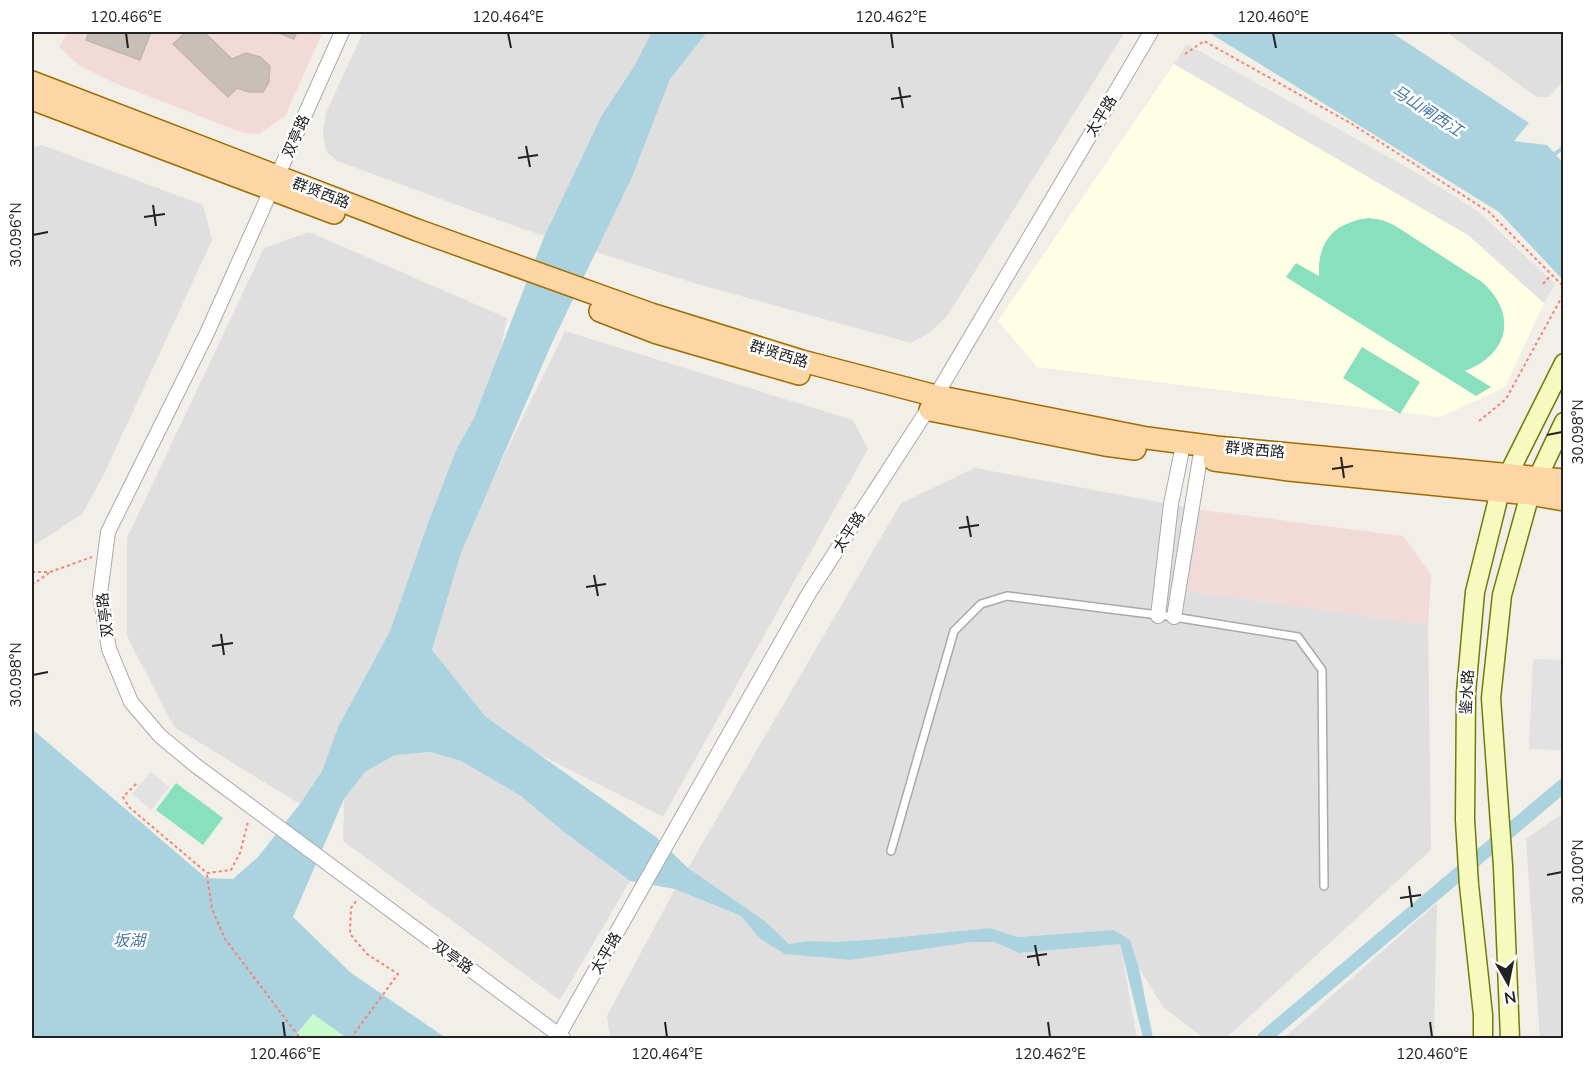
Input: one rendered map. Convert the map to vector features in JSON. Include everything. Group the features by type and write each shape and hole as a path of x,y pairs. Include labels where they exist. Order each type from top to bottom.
{"main road":[{"name":"群贤西路","path":"35,92 578,296 657,333 760,364 1105,445 1289,470 1504,483"},
{"name":"群贤西路","path":"932,403 1147,438 1504,483 1534,486 1563,480"},
{"name":"群贤西路","path":"1534,486 1563,500"}],"street":[{"name":"双亭路","path":"342,32 207,333 108,532 100,594 109,648 131,702 160,736 252,808 560,1037"},
{"name":"太平路","path":"560,1037 809,593 932,403 1150,34"},
{"name":"鉴水路","path":"1483,1038 1483,1015 1469,885 1465,820 1466,693 1475,592 1504,483 1563,363"},
{"name":"鉴水路","path":"1510,1038 1503,866 1491,698 1502,595 1534,486 1563,422"},
{"path":"1158,616 1171,504 1190,457"},
{"path":"1174,617 1190,457"}],"lane":[{"path":"891,851 954,631 981,604 1007,596 1174,617 1298,637 1322,670 1324,886"}],"path":[{"path":"1185,54 1204,41 1352,124 1489,212 1563,287"},
{"path":"1543,284 1551,275"},
{"path":"1479,421 1506,399 1563,293"},
{"path":"32,585 50,572 105,554"},
{"path":"32,572 50,572"},
{"path":"136,784 123,797 129,807 207,873 212,909 225,939 300,1038"},
{"path":"207,873 231,870 240,853 252,808"},
{"path":"351,1038 398,974 368,954 350,934 351,908 364,891"}],"shaded area":[{"path":"67,32 323,32 285,116 259,134 243,133 117,84 80,66 59,47"},
{"path":"363,32 1125,32 947,316 928,334 911,343 697,284 526,230 337,161 326,151 323,133 326,113"},
{"path":"1446,32 1563,32 1563,81 1549,97 1537,97"},
{"path":"1187,44 1417,173 1479,212 1555,284 1544,303 1468,235 1174,64"},
{"path":"1174,64 1468,235 1544,303 1505,387 1440,417 1037,367 998,321"},
{"path":"42,145 203,205 212,240 103,476 82,514 32,545 32,148"},
{"path":"309,232 507,318 499,356 474,418 457,448 390,631 338,727 322,771 300,804 174,727 127,636 127,538 264,248"},
{"path":"565,331 853,420 868,449 663,817 537,753 486,717 432,650 461,553 484,497"},
{"path":"975,468 1202,510 1188,591 1428,625 1431,850 1226,1038 1204,1038 1163,1007 1139,968 1130,940 1114,930 1018,937 990,928 880,939 809,941 790,945 766,922 688,868 901,503"},
{"path":"1202,510 1403,536 1431,575 1428,625 1187,591"},
{"path":"1533,659 1563,660 1562,750 1529,749"},
{"path":"430,752 461,761 521,796 564,832 630,881 560,1000 343,841 344,799 365,772 395,755"},
{"path":"151,772 169,787 151,810 132,794"},
{"path":"1563,813 1563,1038 1540,1038 1526,839"},
{"path":"675,889 741,916 760,939 786,954 850,960 972,942 994,942 1019,953 1120,944 1137,1038 610,1038 607,1016"},
{"path":"1437,903 1434,1038 1284,1038"}],"green space":[{"path":"1369,218 1394,225 1482,282 1493,294 1501,307 1504,332 1499,344 1491,354 1480,364 1465,371 1491,387 1476,396 1286,277 1296,263 1319,276 1321,253 1331,235 1347,224"},
{"path":"1362,347 1420,382 1400,414 1343,378"},
{"path":"176,783 223,818 203,845 156,810"},
{"path":"313,1014 347,1038 293,1038"}],"water":[{"name":"坂湖","path":"652,32 707,32 670,79 632,177 551,345 461,553 432,650 486,717 656,837 688,868 766,922 789,944 809,941 880,939 990,928 1018,937 1114,930 1130,940 1139,968 1153,1038 1143,1038 1120,944 1019,953 994,942 972,942 850,960 785,954 760,939 741,916 675,889 630,881 564,832 521,796 461,761 430,752 395,755 365,772 344,799 293,917 351,973 446,1038 347,1038 313,1014 293,1038 32,1038 32,729 206,878 233,879 258,857 300,804 322,771 338,727 390,631 457,448 474,418 544,237 602,115 635,65"},
{"name":"马山闸西江","path":"1208,32 1391,32 1529,123 1514,141 1547,145 1563,163 1563,280 1499,212"}],"building":[{"path":"89,32 151,32 140,60 86,40"},
{"path":"186,32 204,32 232,59 246,53 260,57 270,66 269,82 263,92 249,92 237,88 228,97 173,44"},
{"path":"276,32 297,32 294,39"}],"waterway":[{"path":"1552,156 1564,147"},
{"path":"1264,1038 1564,785"}]}
